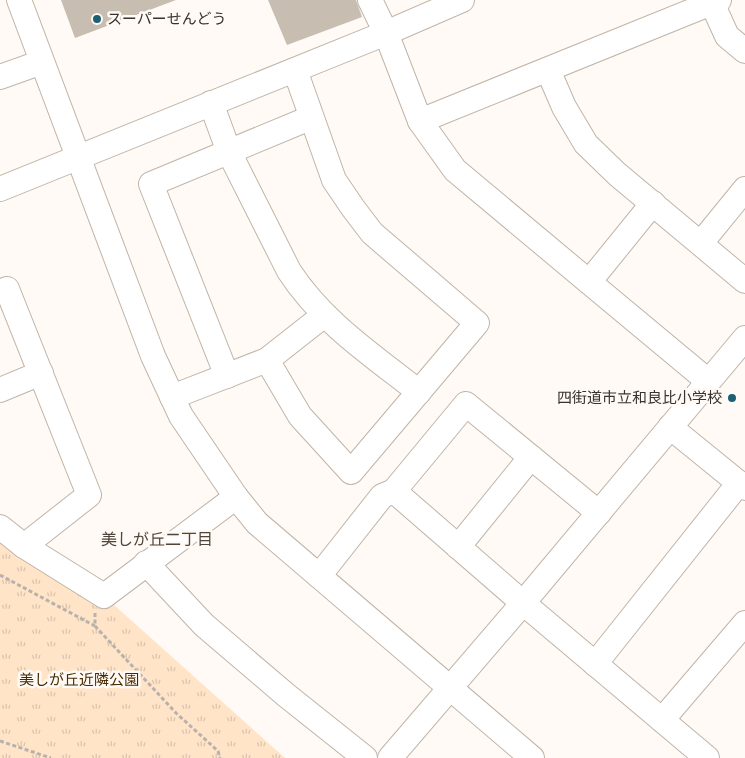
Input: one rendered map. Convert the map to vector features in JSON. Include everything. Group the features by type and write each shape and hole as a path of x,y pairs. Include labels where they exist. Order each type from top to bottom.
{"street":[{"path":"19,0 153,356 181,416 236,497 257,523 450,690 532,758"},
{"path":"370,0 386,33 420,121 455,170 708,382"},
{"path":"0,189 386,33 462,0"},
{"path":"420,121 716,1 727,36 745,51"},
{"path":"0,77 42,62"},
{"path":"267,360 300,416 351,472 477,322 372,233 334,180 310,118 295,70"},
{"path":"548,70 564,107 586,144 616,174 745,281"},
{"path":"212,104 229,152 289,271 324,316 419,392"},
{"path":"227,376 151,184 310,118"},
{"path":"701,243 745,189"},
{"path":"589,282 653,203"},
{"path":"0,292 7,289 89,495 24,546"},
{"path":"172,397 267,360 324,316"},
{"path":"390,758 523,604 745,338"},
{"path":"0,390 41,373"},
{"path":"319,576 382,496 394,491 466,404 599,513"},
{"path":"595,664 742,486 670,427"},
{"path":"458,547 531,457"},
{"path":"394,491 523,604 707,758"},
{"path":"0,527 24,546 104,596 236,497"},
{"path":"146,563 204,625 365,758"},
{"path":"662,720 745,623"}],"path":[{"path":"0,575 95,626 176,713 218,751 220,758"},
{"path":"94,590 95,626"},
{"path":"0,741 51,758"}],"green space":[{"name":"美しが丘近隣公園","path":"0,527 104,596 285,758 0,758"}],"building":[{"name":"スーパーせんどう","path":"61,0 176,0 75,38"},
{"path":"268,0 356,0 362,17 287,45"}],"place":[{"name":"スーパーせんどう","path":"97,19"},
{"name":"四街道市立和良比小学校","path":"732,398"}],"district":[{"name":"美しが丘二丁目","path":"157,539"}]}
